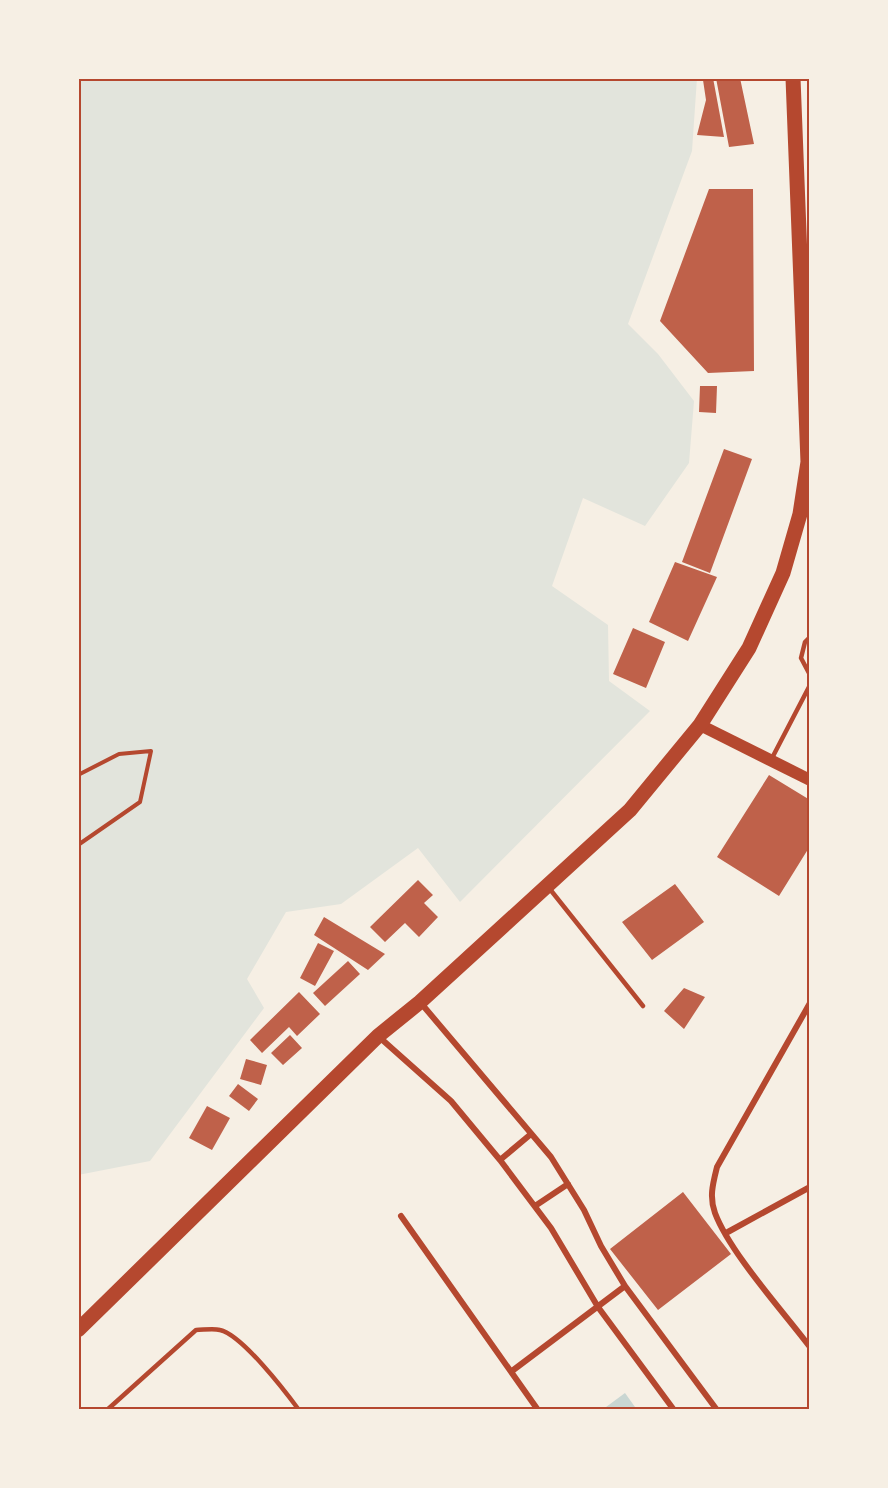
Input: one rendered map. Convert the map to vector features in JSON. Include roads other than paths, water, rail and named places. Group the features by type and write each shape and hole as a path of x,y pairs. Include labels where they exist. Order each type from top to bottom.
{"main road":[{"path":"78,1330 378,1036 420,1002 630,810 700,726 749,648 783,573 800,513 808,462 793,78"},
{"path":"700,726 810,780"}],"street":[{"path":"420,1002 551,1157 625,1286 717,1410"},
{"path":"810,1003 717,1167 711,1192 714,1212 726,1233 810,1347"},
{"path":"378,1036 451,1101 500,1160 535,1206 598,1307 674,1410"},
{"path":"500,1160 531,1134"},
{"path":"535,1206 568,1184"},
{"path":"726,1233 810,1186"},
{"path":"401,1216 538,1410"},
{"path":"512,1371 625,1286"}],"lane":[{"path":"810,637 805,642 801,658 810,675"},
{"path":"771,760 810,686"},
{"path":"547,887 643,1005"},
{"path":"107,1410 196,1330 220,1329 243,1346 280,1384 299,1410"}]}
